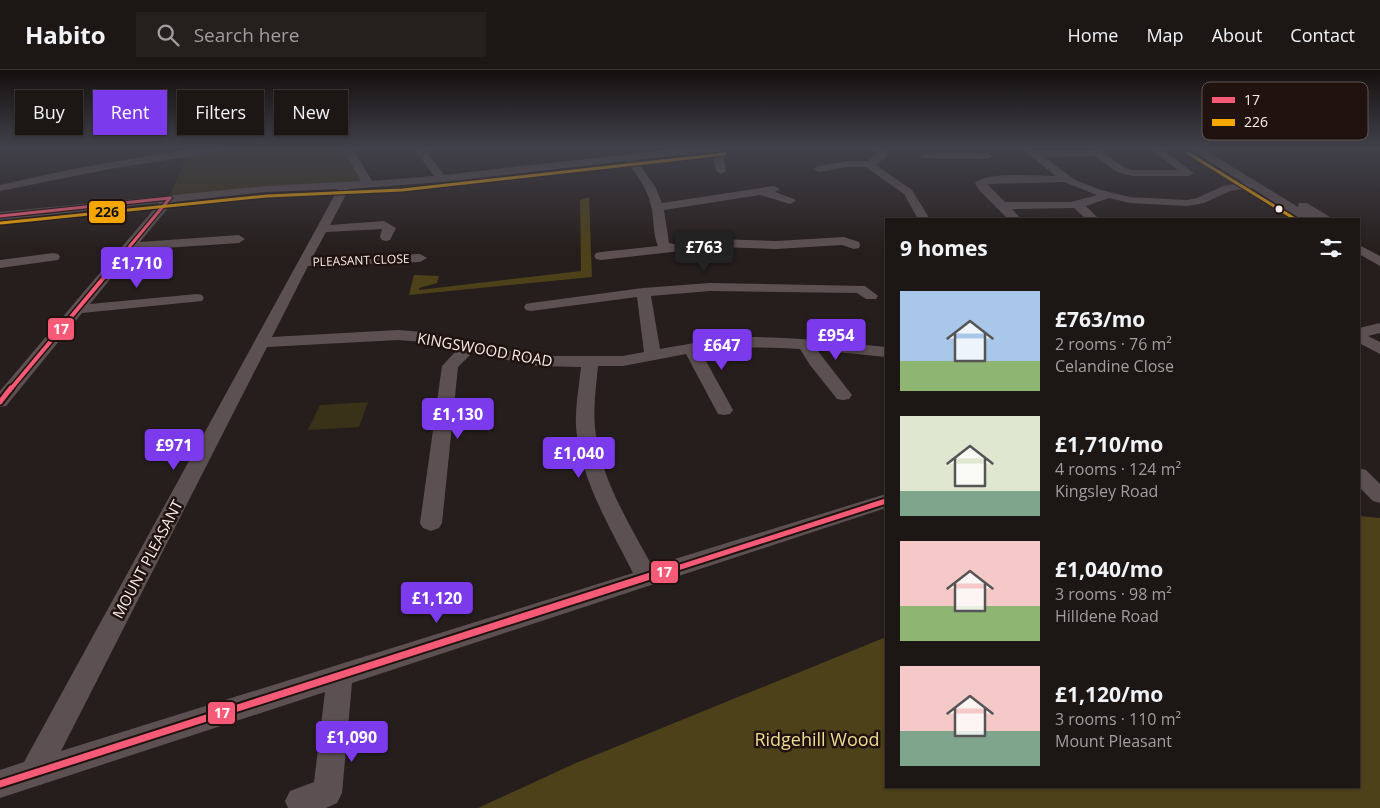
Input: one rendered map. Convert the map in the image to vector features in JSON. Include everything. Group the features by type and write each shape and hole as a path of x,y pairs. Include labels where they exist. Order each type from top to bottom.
{"street":[{"path":"0,188 29,181"},
{"path":"366,181 369,186"},
{"path":"0,216 266,189 369,186 424,181"},
{"path":"647,181 658,207 659,232 664,245 673,248"},
{"path":"900,181 922,216"},
{"path":"985,181 981,183 983,188 1014,218"},
{"path":"1072,181 1106,195 1130,200 1160,202 1196,202 1227,188 1253,185"},
{"path":"1247,181 1308,218"},
{"name":"MOUNT PLEASANT","path":"34,773 303,262 345,186"},
{"path":"658,207 774,190"},
{"path":"761,192 790,201"},
{"path":"1003,206 1076,204 1106,195"},
{"path":"0,402 170,198"},
{"path":"1160,202 1173,213"},
{"path":"1076,204 1092,218"},
{"path":"1304,205 1325,218"},
{"path":"322,229 384,226 390,228 386,237"},
{"path":"1360,238 1380,250"},
{"path":"131,246 240,239"},
{"path":"601,256 716,243 776,245 846,239"},
{"path":"1360,250 1380,262"},
{"path":"0,264 53,257"},
{"name":"PLEASANT CLOSE","path":"303,262 420,258"},
{"path":"531,307 559,299 710,287 866,290"},
{"path":"643,292 653,356"},
{"path":"79,309 197,298"},
{"path":"1360,333 1380,328"},
{"name":"KINGSWOOD ROAD","path":"262,342 398,335 424,337 468,348 537,361 590,362 615,361 691,348 747,342 805,344 885,352"},
{"path":"1360,338 1380,349"},
{"path":"805,344 816,362 845,396"},
{"path":"431,523 450,366 468,348"},
{"path":"691,348 725,411"},
{"path":"590,362 585,419 586,438 596,474 647,578"},
{"path":"1360,476 1377,500"},
{"path":"0,784 340,677 885,501"},
{"path":"300,801 326,793 340,677"}],"shaded area":[{"path":"176,181 362,181 363,184 320,183 306,186 170,195"},
{"path":"368,402 359,427 308,430 320,405"}],"green space":[{"path":"589,197 592,277 409,295 414,275 439,276 437,283 419,288 419,290 581,271 580,200"},
{"name":"Ridgehill Wood","path":"1360,516 1380,518 1380,808 478,808 576,763 885,637 885,788 1360,788"}],"transit line":[{"name":"226","path":"1,223 267,196 402,190 479,181"},
{"name":"226","path":"1234,181 1293,218"},
{"name":"17","path":"0,216 170,198"},
{"name":"17","path":"0,402 170,198"},
{"name":"17","path":"0,784 885,501"}]}
